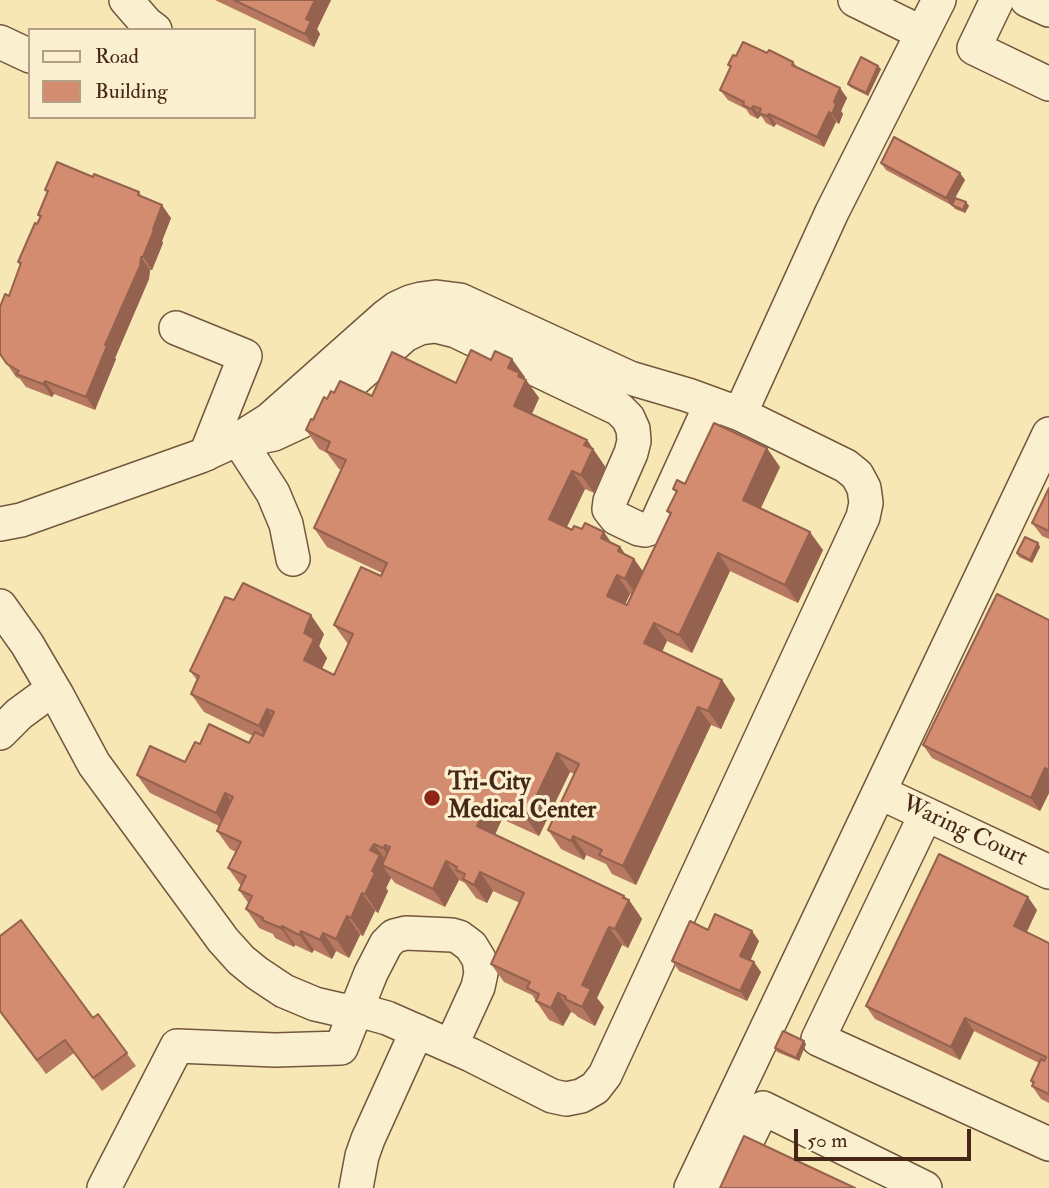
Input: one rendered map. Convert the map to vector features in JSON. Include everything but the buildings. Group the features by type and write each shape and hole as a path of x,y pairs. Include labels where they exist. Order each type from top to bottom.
{"street":[{"path":"126,0 152,28"},
{"path":"855,0 922,33"},
{"path":"661,386 610,501 609,509 615,518 645,530 657,522 725,409 832,212 939,0"},
{"path":"997,0 974,48 1049,84"},
{"path":"1027,0 1049,10"},
{"path":"0,524 21,520 206,454 238,439 269,420 397,308 421,299 436,297 460,300 631,378 725,409 846,466 857,475 864,488 866,503 863,517 605,1075 595,1088 581,1096 566,1099 552,1096 471,1055 387,1018 315,1004 284,991 241,960 223,940 94,764 27,644 0,606"},
{"path":"238,439 274,434 302,421 328,403 405,335 420,328 436,326 456,331 619,409 628,418 633,429 631,453"},
{"path":"176,328 245,356 206,454"},
{"path":"691,1188 1049,435"},
{"path":"238,439 273,493 286,524 293,559"},
{"path":"0,733 19,714 53,689"},
{"name":"Waring Court","path":"879,792 1049,872"},
{"path":"926,814 818,1039 1049,1144"},
{"path":"104,1188 177,1046 275,1050 341,1048 371,973 386,944 394,936 406,933 452,935 471,946 479,959 481,973 478,987 451,1046"},
{"path":"356,1188 368,1139 418,1031"},
{"path":"724,1188 763,1108 925,1188"}],"place":[{"name":"Tri-City Medical Center","path":"432,798"}]}
